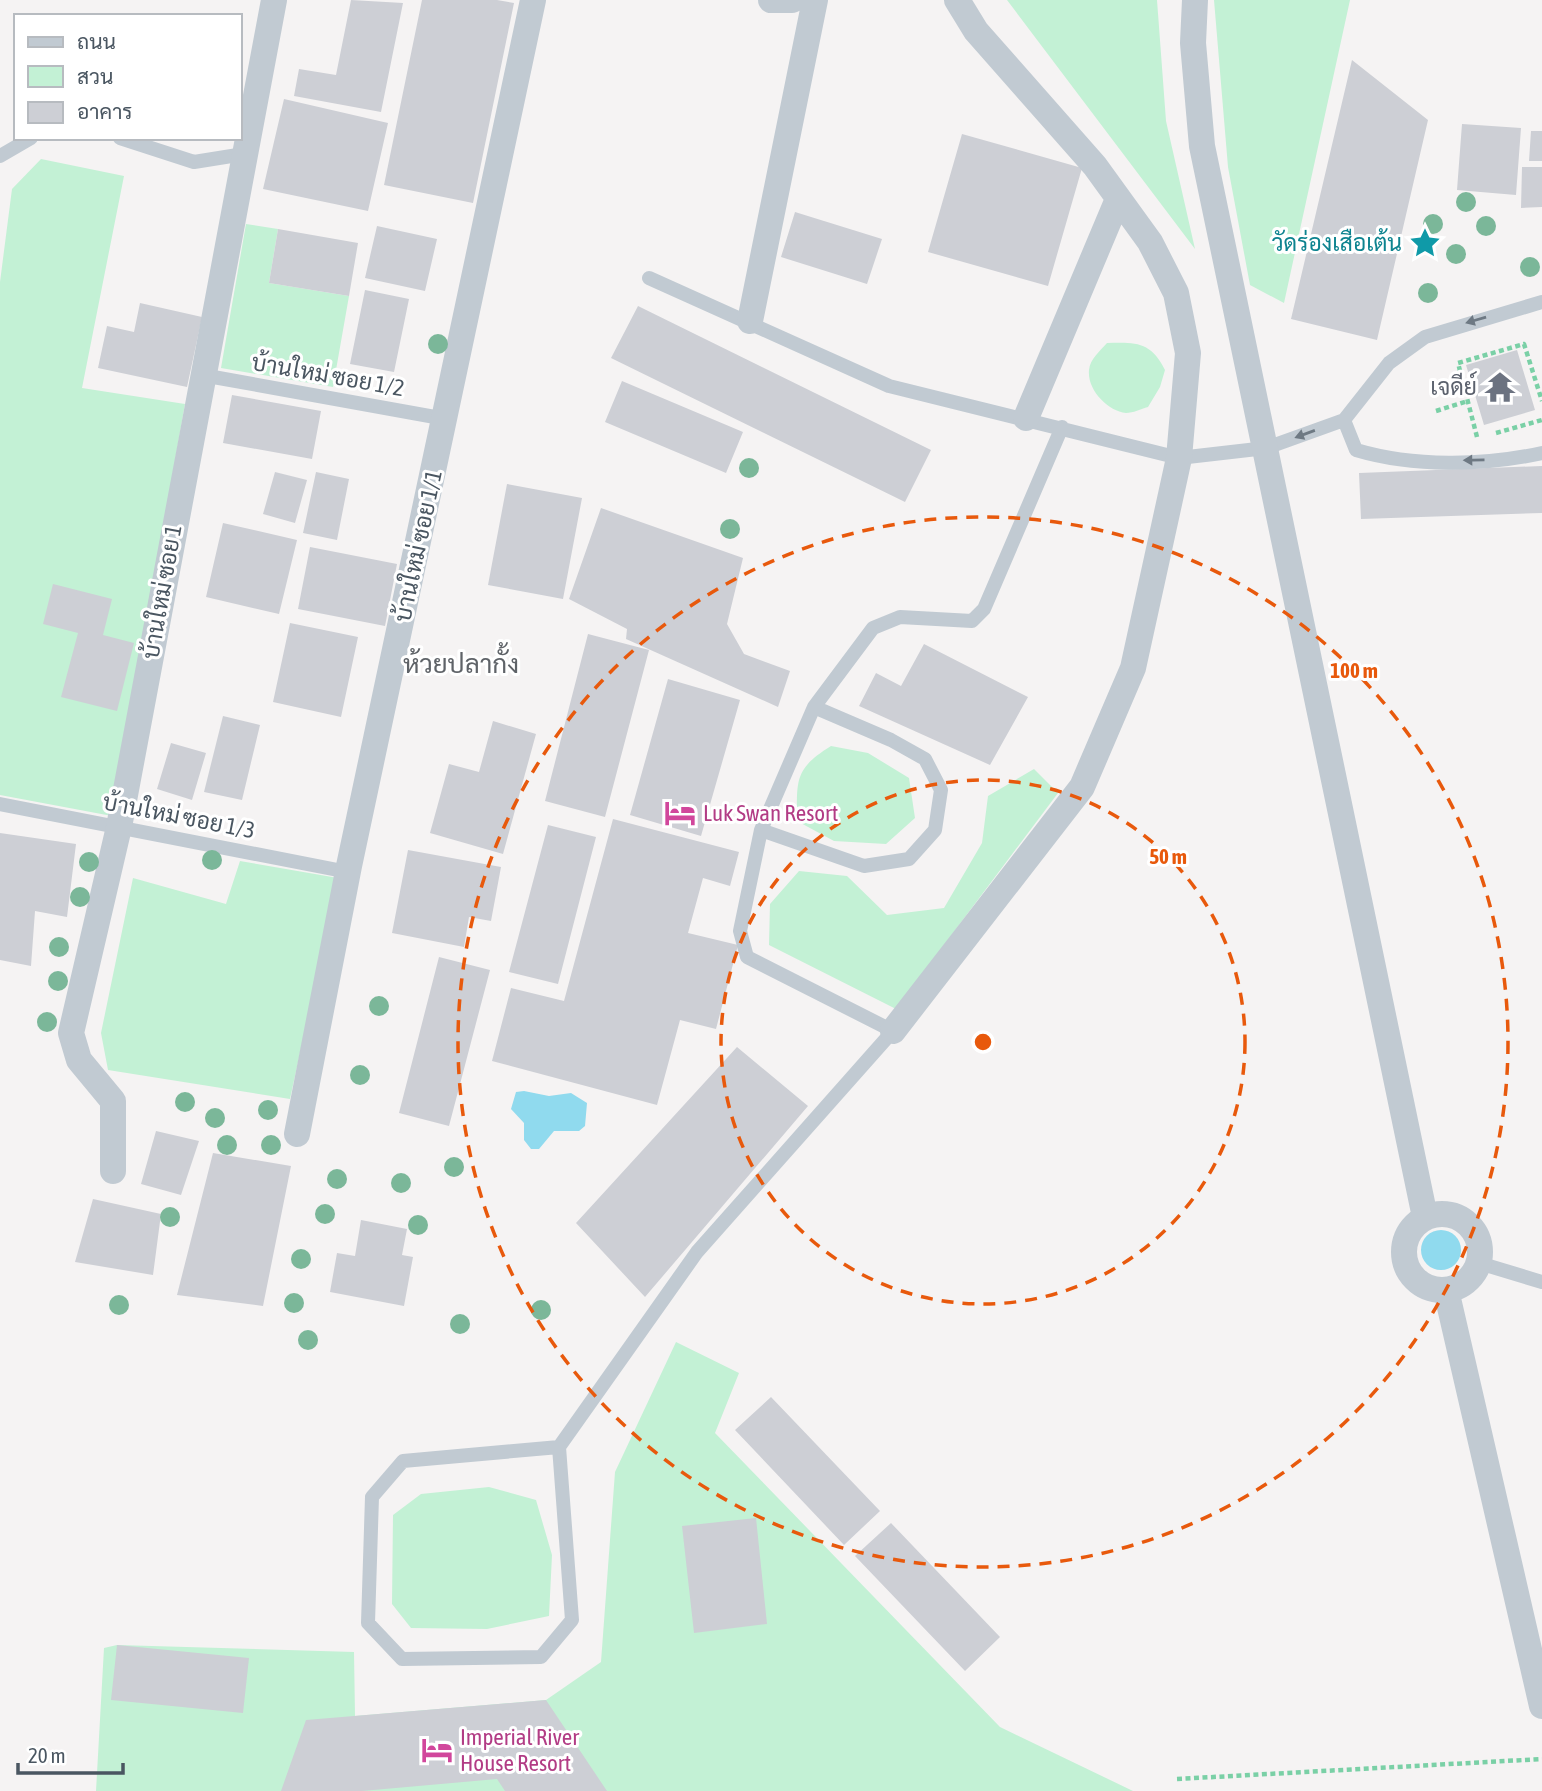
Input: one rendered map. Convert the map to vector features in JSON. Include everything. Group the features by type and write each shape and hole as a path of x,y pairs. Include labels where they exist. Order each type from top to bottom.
{"street":[{"name":"บ้านใหม่ ซอย 1","path":"113,1171 113,1101 79,1060 71,1033 119,827 274,0"},
{"name":"บ้านใหม่ ซอย 1/1","path":"297,1134 348,872 533,0"},
{"path":"772,0 792,0"},
{"path":"750,321 816,0"},
{"path":"893,1031 1082,787 1133,668 1179,458 1188,352 1175,293 1150,242 1095,166 976,31 957,0"},
{"path":"1195,0 1193,43 1202,146 1425,1217"},
{"path":"1026,418 1118,199"},
{"path":"1444,1214 1467,1223 1478,1241 1479,1263 1472,1276 1460,1286 1446,1290 1431,1289 1418,1282 1408,1271 1404,1257 1408,1232 1425,1217 1444,1214"},
{"path":"1446,1290 1542,1706"}],"lane":[{"path":"0,156 28,140"},
{"path":"126,140 194,162 244,155"},
{"path":"649,278 750,321 889,386 1179,458 1266,448 1344,420 1389,363 1425,337 1542,302"},
{"name":"บ้านใหม่ ซอย 1/2","path":"202,375 446,419"},
{"path":"1344,420 1356,450 1391,460 1513,459 1542,453"},
{"path":"559,1447 403,1461 372,1497 368,1623 402,1659 541,1657 572,1620 559,1447 696,1252 893,1031 747,957 740,931 761,830 814,707 873,628 900,617 972,621 984,609 1062,427"},
{"path":"761,830 864,866 909,859 935,830 941,790 925,759 814,707"},
{"name":"บ้านใหม่ ซอย 1/3","path":"0,804 348,872"},
{"path":"1479,1263 1542,1282"}],"path":[{"path":"1542,401 1539,380 1524,344 1458,363 1477,437 1542,420"},
{"path":"1436,411 1468,401"},
{"path":"1177,1779 1542,1759"}],"green space":[{"path":"1007,0 1157,0 1166,121 1195,249"},
{"path":"1214,0 1350,0 1284,303 1250,285 1228,167"},
{"path":"41,159 124,176 82,388 185,404 112,816 0,795 0,282 12,189"},
{"path":"246,224 278,229 269,283 349,296 333,387 221,368"},
{"path":"1107,343 1142,346 1160,361 1165,370 1160,387 1148,407 1126,413 1106,404 1095,392 1089,378 1089,370 1091,362"},
{"path":"831,746 868,753 909,778 915,818 886,844 834,841 797,821 800,777 810,762"},
{"path":"1034,769 1058,793 896,1009 769,945 770,904 799,871 847,876 887,915 944,908 982,843 988,796"},
{"path":"240,861 338,878 290,1099 108,1070 101,1033 133,878 226,904"},
{"path":"676,1342 739,1373 715,1433 1000,1727 1133,1791 96,1791 104,1648 117,1645 354,1652 355,1716 546,1700 601,1662 615,1472"},
{"path":"489,1487 536,1500 552,1555 549,1616 487,1629 411,1628 392,1604 393,1515 421,1494"}],"water":[{"path":"516,1092 549,1096 571,1093 587,1103 585,1126 579,1131 554,1131 539,1149 531,1149 524,1140 524,1123 511,1109"},
{"path":"1441,1230 1449,1231 1455,1236 1460,1242 1460,1258 1455,1264 1449,1269 1441,1270 1433,1269 1427,1264 1422,1258 1421,1250 1422,1242 1427,1236 1433,1231"}],"building":[{"path":"351,0 403,3 381,112 294,96 299,69 336,75"},
{"path":"422,0 497,0 514,3 473,203 384,185"},
{"path":"1352,60 1428,120 1377,340 1291,319"},
{"path":"284,99 388,123 368,211 263,189"},
{"path":"1462,124 1521,128 1516,195 1457,190"},
{"path":"1531,131 1542,131 1542,161 1529,161"},
{"path":"962,134 1082,168 1048,286 928,252"},
{"path":"1522,167 1542,167 1542,207 1521,208"},
{"path":"795,212 882,239 867,284 781,257"},
{"path":"377,226 437,239 425,291 365,278"},
{"path":"278,229 358,243 349,296 269,283"},
{"path":"365,290 409,299 394,372 350,364"},
{"path":"140,303 202,317 187,387 98,368 107,326 134,332"},
{"path":"638,306 931,450 905,502 611,358"},
{"name":"เจดีย์","path":"1517,350 1535,410 1484,425 1466,365"},
{"path":"622,381 743,432 726,473 605,422"},
{"path":"232,395 321,411 312,459 223,443"},
{"path":"1542,466 1542,513 1361,519 1359,473"},
{"path":"275,472 307,480 295,523 263,514"},
{"path":"316,472 349,479 337,540 303,533"},
{"path":"507,484 582,498 563,599 488,585"},
{"path":"601,508 743,558 727,624 744,654 790,671 778,707 626,639 627,629 569,599"},
{"path":"223,523 297,540 279,614 206,597"},
{"path":"310,547 397,564 385,626 298,609"},
{"path":"53,584 112,599 103,635 134,643 117,711 61,697 78,633 43,624"},
{"path":"290,623 358,637 341,717 273,702"},
{"path":"588,634 649,650 605,817 545,801"},
{"path":"924,644 1028,697 990,765 859,706 876,673 901,686"},
{"path":"668,679 740,700 701,836 630,815"},
{"path":"223,716 260,725 242,800 204,792"},
{"path":"493,721 536,734 503,854 430,833 449,764 479,772"},
{"path":"171,743 206,753 192,800 157,789"},
{"path":"613,819 739,852 730,886 703,878 688,933 738,945 716,1029 680,1020 657,1105 492,1061 511,988 564,1001"},
{"path":"548,825 596,837 558,984 509,972"},
{"path":"0,833 76,844 67,917 35,911 31,966 0,960"},
{"path":"408,850 501,867 491,921 469,917 464,947 392,933"},
{"path":"439,957 490,970 449,1126 399,1113"},
{"path":"737,1047 808,1106 645,1297 576,1223"},
{"path":"156,1131 199,1141 181,1195 141,1184"},
{"path":"213,1153 291,1166 263,1306 177,1295"},
{"path":"93,1199 161,1214 153,1275 75,1262"},
{"path":"361,1220 407,1229 402,1255 413,1257 404,1306 330,1292 337,1253 355,1256"},
{"path":"771,1397 880,1511 844,1545 735,1430"},
{"path":"756,1518 767,1624 694,1633 682,1526"},
{"path":"891,1523 1000,1637 965,1671 855,1556"},
{"path":"117,1645 249,1658 243,1713 111,1700"},
{"name":"Imperial River House Resort","path":"546,1700 607,1791 505,1791 497,1779 362,1791 281,1791 306,1720"}],"place":[{"name":"วัดร่องเสือเต้น","path":"1425,243"},
{"name":"เจดีย์","path":"1500,387"},
{"name":"Luk Swan Resort","path":"680,813"},
{"name":"Imperial River House Resort","path":"437,1750"}],"district":[{"name":"ห้วยปลากั้ง","path":"461,664"}]}
